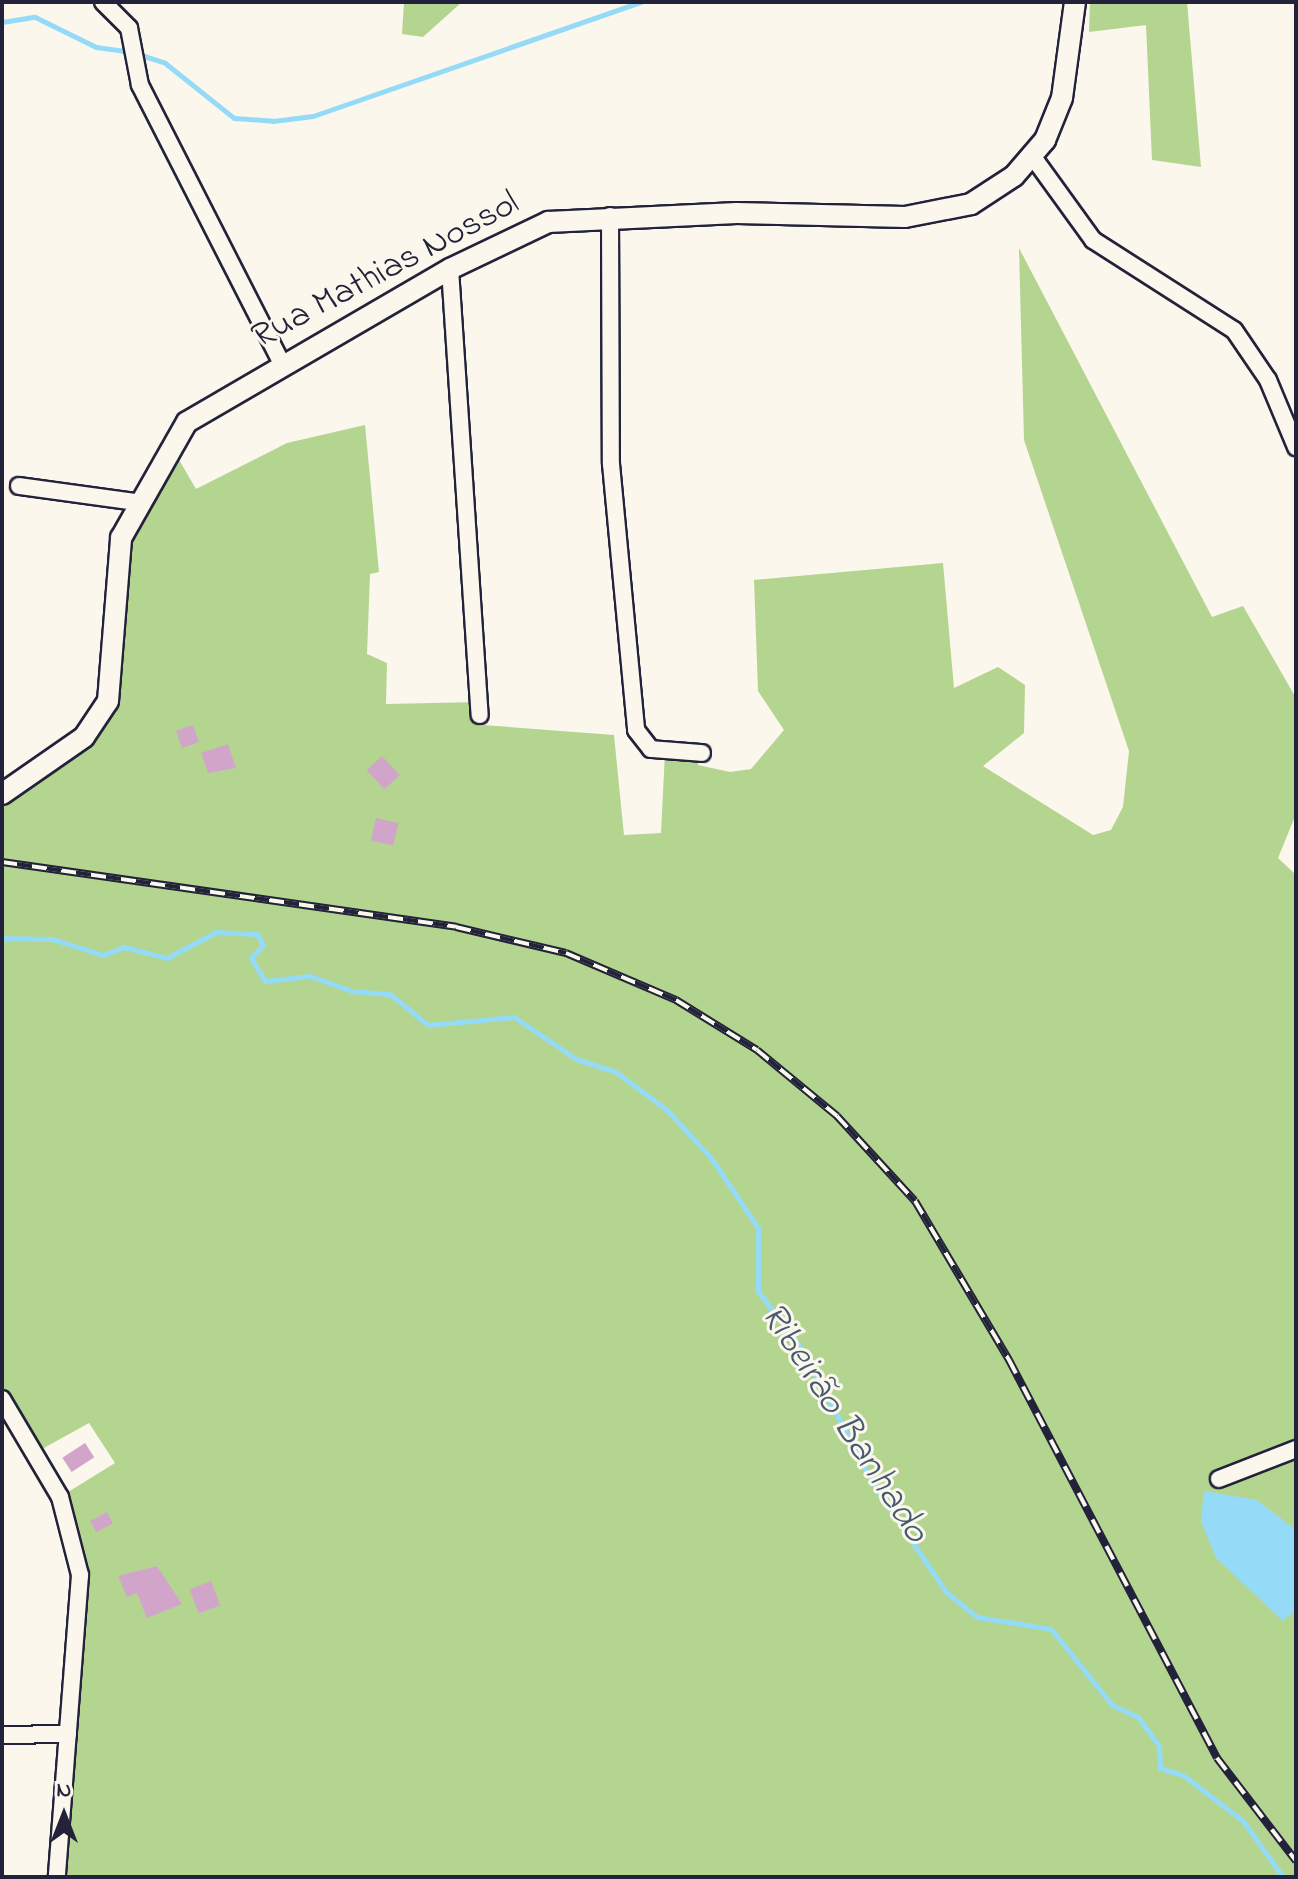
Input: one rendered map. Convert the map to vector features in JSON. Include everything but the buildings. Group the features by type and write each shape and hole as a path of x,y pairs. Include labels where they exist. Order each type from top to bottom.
{"street":[{"path":"103,2 129,28 140,85 282,364"},
{"name":"Rua Mathias Nossol","path":"2,794 84,737 108,701 112,594 136,502 187,422 450,269 539,225 610,216 936,215 990,193 1033,157 1062,98 1075,2"},
{"path":"1033,157 1093,240 1234,330 1268,380 1296,447"},
{"path":"610,216 611,464 636,730 651,749 702,753"},
{"path":"450,269 480,715"},
{"path":"19,486 136,502"},
{"path":"2,1399 60,1497 77,1549 77,1686 68,1734 57,1877"},
{"path":"1219,1479 1296,1449"},
{"path":"2,1735 68,1734"}],"green space":[{"path":"404,2 462,2 423,37 402,34"},
{"path":"1090,2 1187,2 1201,167 1152,160 1146,25 1089,32"},
{"path":"1019,248 1212,617 1243,606 1296,698 1296,814 1278,858 1296,875 1296,1877 57,1877 80,1575 60,1497 115,1463 89,1423 33,1454 2,1399 2,803 104,723 128,539 175,453 196,489 287,443 365,425 379,572 370,574 367,654 387,663 386,704 479,702 483,725 614,735 624,835 661,833 665,752 698,753 698,765 730,772 751,769 784,730 758,691 754,580 943,563 954,688 998,667 1025,685 1024,733 983,766 1093,835 1111,830 1123,807 1129,751 1024,440"}],"water":[{"path":"1204,1491 1257,1500 1296,1530 1296,1610 1283,1621 1216,1558 1201,1521"}],"waterway":[{"path":"141,55 165,63 234,118 273,121 313,116 641,2"},
{"path":"2,22 35,17 96,47 124,51"},
{"name":"Ribeirão Banhado","path":"2,938 52,939 103,955 124,947 167,958 216,932 257,934 263,945 251,958 265,981 310,976 352,991 390,994 428,1025 514,1017 576,1059 616,1072 667,1110 711,1158 758,1228 758,1291 803,1351 875,1487 946,1592 977,1617 1051,1629 1112,1705 1138,1717 1159,1746 1160,1768 1183,1775 1243,1821 1283,1877"}],"railway":[{"path":"2,862 456,927 566,953 676,1000 757,1050 837,1116 915,1201 1009,1360 1217,1758 1296,1861"}]}
